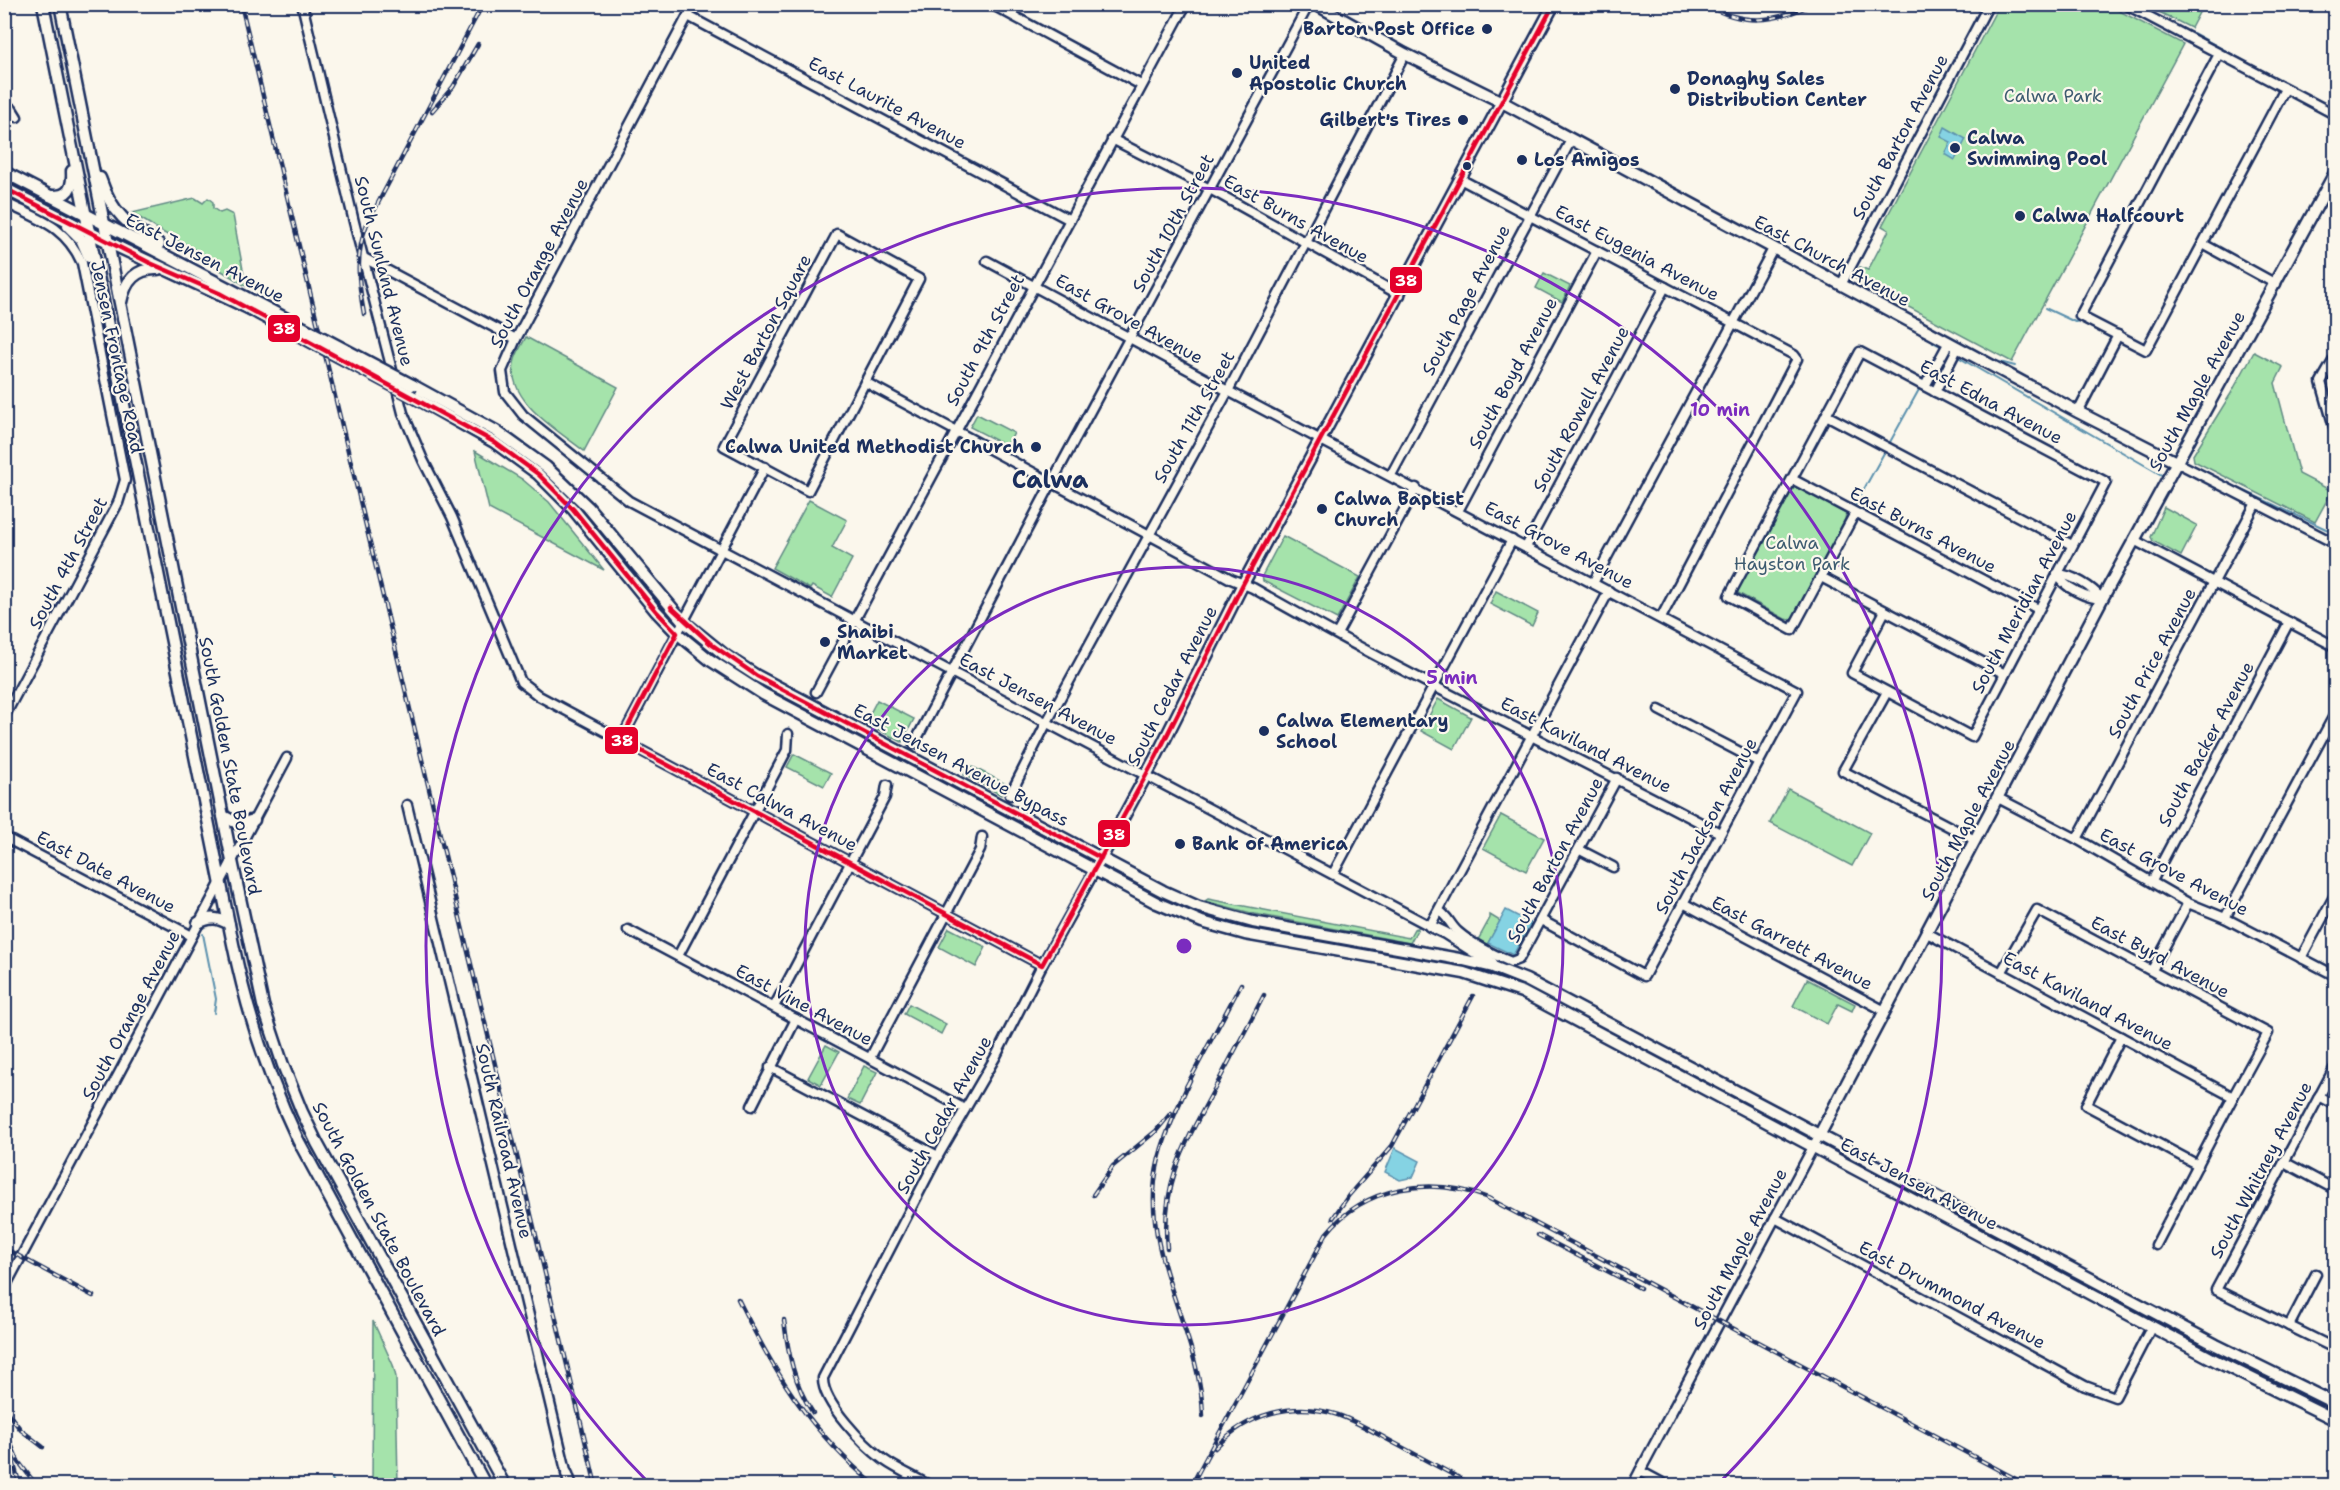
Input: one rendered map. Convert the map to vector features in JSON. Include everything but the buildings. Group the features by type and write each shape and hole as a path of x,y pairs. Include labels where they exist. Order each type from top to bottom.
{"main road":[{"name":"South Golden State Boulevard","path":"43,4 229,924 252,1024 287,1117 327,1196 486,1485"},
{"name":"South Golden State Boulevard","path":"60,4 106,241 263,1005 302,1112 505,1485"},
{"name":"East Church Avenue","path":"1315,4 2078,412 2176,462"},
{"name":"South Cedar Avenue","path":"1095,870 1243,584 1554,4"},
{"path":"87,140 105,192 119,216 135,229 218,281"},
{"path":"50,196 65,194 72,185 70,141"},
{"name":"South Maple Avenue","path":"1820,1134 2102,599 2336,171"},
{"name":"East Jensen Avenue","path":"4,172 218,281 412,385 483,429"},
{"path":"4,177 21,181"},
{"name":"East Jensen Avenue","path":"4,188 89,233 248,308 414,397 483,429"},
{"path":"44,209 71,228 81,239 105,307"},
{"path":"120,305 125,288 137,273 150,269 165,270"},
{"name":"East Jensen Avenue Bypass","path":"483,429 521,447 569,488 683,621 726,656 757,676 1172,896 1221,915 1459,959 1510,974"},
{"name":"East Jensen Avenue Bypass","path":"483,429 561,496 677,633 710,660 747,684 1168,908 1231,931 1445,969 1486,979"},
{"path":"223,816 240,824 254,820"},
{"path":"198,923 212,918 221,919 229,924"},
{"path":"1431,926 1510,974"},
{"name":"East Jensen Avenue","path":"1510,974 1553,993 2216,1345 2336,1404"},
{"name":"East Jensen Avenue","path":"1486,979 1537,999 2152,1326 2336,1420"}],"street":[{"name":"South Sunland Avenue","path":"302,4 403,412 423,460 452,517 514,670"},
{"name":"South Orange Avenue","path":"629,501 523,415 505,392 502,371 516,339 694,4"},
{"path":"992,4 1142,85"},
{"name":"South 9th Street","path":"816,692 1186,4"},
{"name":"South 10th Street","path":"914,744 1052,482 1310,4"},
{"name":"South Barton Avenue","path":"1841,285 1989,4"},
{"path":"2125,4 2336,115"},
{"name":"East Laurite Avenue","path":"688,16 1070,220"},
{"name":"South 11th Street","path":"1010,795 1047,722 1228,391 1405,54"},
{"path":"2219,54 2080,316 2146,350 2285,89"},
{"path":"4,104 17,117"},
{"name":"East Burns Avenue","path":"1112,139 1209,189 1400,295"},
{"name":"South Page Avenue","path":"1391,475 1571,140"},
{"name":"East Eugenia Avenue","path":"1460,179 1733,322 1794,355 1797,359 1661,618"},
{"name":"Jensen Frontage Road","path":"4,202 63,234 75,248 82,263 124,473 124,488"},
{"name":"West Barton Square","path":"765,467 724,446 837,234 919,279 865,382"},
{"path":"2203,244 2276,284"},
{"path":"1593,583 1773,249"},
{"name":"South Boyd Avenue","path":"1458,511 1597,251"},
{"path":"364,258 516,339"},
{"name":"East Grove Avenue","path":"987,261 1228,391 1416,488 1797,691"},
{"name":"South Rowell Avenue","path":"1526,547 1665,287"},
{"path":"2078,412 2118,335"},
{"path":"1925,386 1953,344"},
{"path":"1935,392 1953,344"},
{"name":"East Edna Avenue","path":"1826,414 1860,352 2106,482"},
{"path":"2336,356 2321,382 2336,434"},
{"path":"621,740 765,467 808,491 865,382"},
{"name":"East Kaviland Avenue","path":"865,382 1434,686 1586,765 1617,778 1720,833"},
{"path":"1855,513 1792,630 1729,596 1826,414 2072,545"},
{"name":"East Church Avenue","path":"2176,462 2335,542"},
{"name":"East Burns Avenue","path":"1792,479 2038,609"},
{"name":"South Meridian Avenue","path":"1887,692 1972,738 2106,482"},
{"name":"South 4th Street","path":"4,717 124,488"},
{"path":"1337,634 1416,488"},
{"name":"East Jensen Avenue","path":"629,501 1431,926"},
{"name":"South Price Avenue","path":"2077,839 2256,503"},
{"path":"1334,874 1512,540"},
{"path":"2134,540 2336,647"},
{"path":"2057,574 2061,582 2091,598 2102,599"},
{"path":"1821,577 2005,674"},
{"path":"1431,926 1610,591"},
{"path":"1885,611 1852,673 1887,692 1843,771 1975,840"},
{"name":"South Backer Avenue","path":"2152,881 2289,622"},
{"name":"East Calwa Avenue","path":"514,670 528,689 1042,965"},
{"name":"South Jackson Avenue","path":"1541,920 1644,976 1797,691"},
{"path":"1659,710 1759,762"},
{"path":"2224,918 2336,712"},
{"path":"678,956 787,750 788,734"},
{"name":"South Orange Avenue","path":"4,1288 287,758"},
{"name":"South Barton Avenue","path":"1439,911 1454,929 1472,942 1511,962 1521,957 1617,778"},
{"path":"774,1007 885,797 887,785"},
{"name":"East Grove Avenue","path":"1998,798 2077,839 2188,903 2224,918 2336,976"},
{"name":"South Railroad Avenue","path":"407,805 569,1482"},
{"name":"East Date Avenue","path":"4,837 192,936"},
{"path":"870,1058 980,850 982,837"},
{"path":"1580,850 1613,867"},
{"name":"South Cedar Avenue","path":"930,1485 885,1461 862,1440 831,1403 823,1384 829,1365 938,1156 996,1056 1042,965 1095,870"},
{"path":"2301,958 2336,893"},
{"name":"East Garrett Avenue","path":"1683,903 1885,1011"},
{"path":"2152,970 2188,903"},
{"name":"East Byrd Avenue","path":"2001,973 2037,910 2152,970 2268,1034 2233,1097"},
{"name":"East Vine Avenue","path":"628,930 965,1109"},
{"name":"East Kaviland Avenue","path":"1927,933 2233,1097"},
{"path":"752,1106 796,1019"},
{"path":"2121,1037 2086,1105 2198,1165"},
{"name":"South Whitney Avenue","path":"2289,1326 2216,1290 2336,1065"},
{"path":"770,1067 938,1156"},
{"path":"2319,1096 2336,1105"},
{"path":"2156,1245 2233,1097"},
{"name":"South Maple Avenue","path":"1632,1485 1820,1134"},
{"path":"2284,1162 2336,1190"},
{"name":"East Drummond Avenue","path":"1775,1218 2085,1386 2115,1397 2152,1326"},
{"path":"2316,1274 2289,1326 2336,1349"},
{"path":"1640,1471 1668,1485"}],"green space":[{"path":"2203,4 2191,28 2145,5"},
{"name":"Calwa Park","path":"1999,5 2108,5 2183,44 2012,362 1854,278 1860,267 1868,270 1889,230 1882,226"},
{"path":"195,198 203,203 208,198 213,202 213,208 220,213 225,211 233,215 246,286 212,265 210,258 132,213"},
{"path":"1544,273 1570,286 1562,302 1536,288"},
{"path":"526,337 618,387 584,451 537,414 518,390 514,377 514,363"},
{"path":"2254,352 2283,367 2275,383 2299,474 2332,491 2315,522 2194,461 2193,455"},
{"path":"977,414 1014,433 1007,446 970,427"},
{"path":"475,451 522,479 549,502 604,570 489,509"},
{"name":"Calwa Hayston Park","path":"1797,487 1846,514 1793,617 1789,620 1738,593 1738,587 1790,490"},
{"path":"809,500 847,520 832,548 852,559 832,597 812,586 810,589 772,568"},
{"path":"2164,507 2197,525 2181,556 2153,541 2151,537"},
{"path":"1283,536 1360,577 1337,619 1263,581 1262,576"},
{"path":"1496,591 1538,613 1532,626 1490,604"},
{"path":"1438,699 1471,717 1454,749 1421,731"},
{"path":"877,700 914,719 902,742 865,723"},
{"path":"794,754 831,773 824,786 787,767"},
{"path":"969,765 1006,784 1001,795 964,775"},
{"path":"1788,789 1870,833 1852,866 1770,823"},
{"path":"1501,815 1544,838 1526,871 1483,848"},
{"path":"1208,899 1409,938 1414,929 1418,928 1410,943 1255,914 1205,901"},
{"path":"1490,915 1500,921 1487,945 1478,940"},
{"path":"949,928 986,947 976,967 939,947"},
{"path":"1807,979 1855,1004 1852,1011 1838,1004 1827,1024 1793,1006"},
{"path":"909,1004 946,1024 941,1034 904,1014"},
{"path":"826,1045 839,1052 821,1085 808,1078"},
{"path":"864,1066 877,1072 860,1105 847,1099"},
{"path":"373,1321 396,1377 398,1485 372,1485"}],"water":[{"name":"Calwa Swimming Pool","path":"1945,127 1966,139 1955,160 1945,154 1951,142 1941,137"},
{"path":"1506,910 1531,923 1513,955 1488,943"},
{"path":"1395,1148 1420,1161 1413,1177 1400,1180 1385,1172"}],"waterway":[{"path":"2193,33 2277,79"},
{"path":"2045,308 2075,322 2080,321"},
{"path":"1933,342 1952,352"},
{"path":"1958,355 1986,368"},
{"path":"1958,357 2165,477"},
{"path":"1992,360 2015,366"},
{"path":"1853,509 1921,386"},
{"path":"2202,471 2326,529 2336,531"},
{"path":"203,934 216,999 214,1013"},
{"path":"332,1478 334,1486"}],"railway":[{"path":"241,4 596,1486"},
{"path":"364,314 360,291 359,257 367,224 483,4"},
{"path":"1704,4 1732,16 1746,19 1785,15 1813,4"},
{"path":"432,111 453,87 478,44"},
{"path":"1186,1087 1241,984"},
{"path":"1167,1248 1168,1203 1178,1164 1194,1127 1264,995"},
{"path":"1333,1218 1349,1195 1392,1146 1473,996"},
{"path":"1190,1080 1160,1154 1155,1180 1154,1210 1165,1269 1193,1356 1200,1386 1203,1416"},
{"path":"1093,1195 1113,1166 1156,1131 1171,1113"},
{"path":"1191,1486 1326,1234 1342,1217 1380,1195 1401,1189 1422,1187 1445,1187 1488,1198 2029,1486"},
{"path":"1538,1235 1640,1288"},
{"path":"4,1248 93,1296"},
{"path":"738,1299 766,1352 796,1400 832,1445 876,1486"},
{"path":"784,1320 793,1368 801,1391 813,1413"},
{"path":"4,1408 21,1430 43,1447"},
{"path":"1215,1448 1241,1426 1272,1413 1304,1409 1321,1411 1338,1415 1360,1425 1474,1486"},
{"path":"4,1427 18,1461 37,1486"},
{"path":"13,1461 20,1486"}],"transit line":[{"name":"38","path":"4,188 150,263 219,293 494,442 538,474 573,509 656,611 677,633 621,740 1042,965 1156,757 1243,584 1554,4"},
{"name":"38","path":"671,607 711,644 757,676 1101,858"}],"place":[{"name":"Barton Post Office","path":"1487,29"},
{"name":"United Apostolic Church","path":"1237,73"},
{"name":"Donaghy Sales Distribution Center","path":"1675,89"},
{"name":"Gilbert's Tires","path":"1463,120"},
{"name":"Calwa Swimming Pool","path":"1955,148"},
{"name":"Los Amigos","path":"1522,160"},
{"name":"Calwa Halfcourt","path":"2020,216"},
{"name":"Calwa United Methodist Church","path":"1036,447"},
{"name":"Calwa Baptist Church","path":"1322,509"},
{"name":"Shaibi Market","path":"825,642"},
{"name":"Calwa Elementary School","path":"1264,731"},
{"name":"Bank of America","path":"1180,844"}],"district":[{"name":"Calwa","path":"1050,480"}]}
